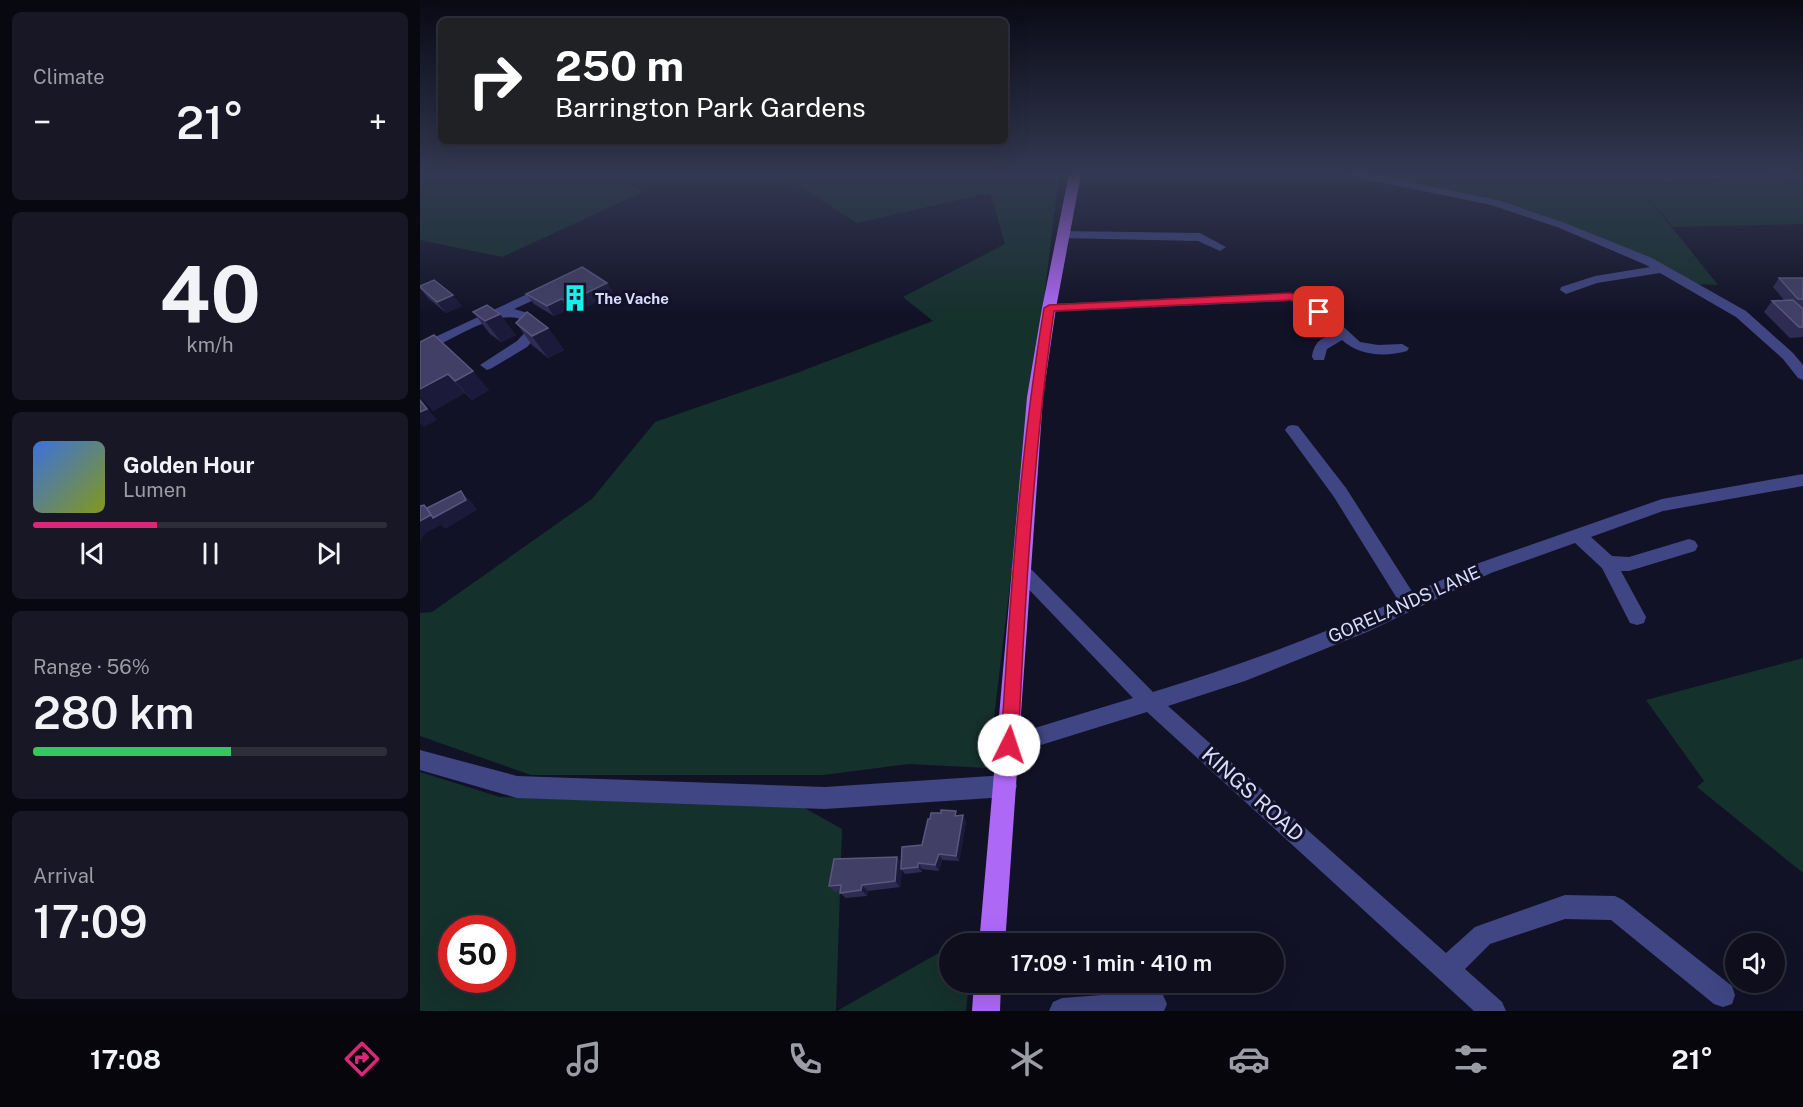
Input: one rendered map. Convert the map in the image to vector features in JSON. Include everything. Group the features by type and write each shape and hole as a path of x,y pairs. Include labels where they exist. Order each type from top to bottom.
{"main road":[{"path":"993,933 1035,397 1066,221"},
{"path":"986,1011 987,993"}],"street":[{"path":"1550,221 1662,269 1741,314 1788,356 1803,375"},
{"path":"1063,235 1200,237 1220,247"},
{"path":"1566,290 1595,280 1662,269"},
{"path":"420,349 561,281"},
{"path":"1049,308 1290,297 1307,301 1361,348 1390,350 1402,348"},
{"path":"487,318 507,313 519,314 532,320 537,328 522,344 487,365"},
{"path":"1319,357 1320,347 1343,334"},
{"path":"1293,430 1316,458 1359,520 1409,603"},
{"name":"GORELANDS LANE","path":"1009,745 1238,675 1409,603 1485,568 1662,505 1803,480"},
{"path":"1577,535 1608,563 1637,617"},
{"path":"1608,563 1629,564 1689,546"},
{"name":"KINGS ROAD","path":"1020,569 1150,702 1448,968 1493,1011"},
{"path":"420,760 517,787 825,798 1006,786"},
{"path":"1448,968 1483,935 1565,907 1616,908 1723,995"},
{"path":"1062,1011 1154,1004"}],"green space":[{"path":"420,221 580,221 502,257 420,240"},
{"path":"998,221 1053,221 988,768 909,764 823,775 531,775 420,736 420,613 432,612 592,499 655,422 794,374 933,321 903,297 1005,244"},
{"path":"1546,221 1667,221 1718,285 1694,284"},
{"path":"1668,221 1803,221 1803,224 1673,227"},
{"path":"1803,658 1803,873 1697,787 1704,781 1646,700"},
{"path":"420,772 500,797 801,806 842,829 836,1011 420,1011"},
{"path":"939,953 939,993 968,993 966,1011 837,1011"}],"building":[{"path":"582,267 607,283 570,301 561,299 547,306 526,294"},
{"path":"1779,278 1803,278 1803,299 1798,299"},
{"path":"434,280 453,295 437,302 420,287"},
{"path":"1793,300 1803,309 1803,327 1799,327 1772,301"},
{"path":"487,305 500,314 485,321 473,312"},
{"path":"527,312 548,328 532,336 516,323"},
{"path":"434,335 473,371 455,381 448,374 420,389 420,342"},
{"path":"420,400 427,409 420,412"},
{"path":"461,491 466,500 433,518 427,508"},
{"path":"424,505 431,515 420,521 420,506"},
{"path":"941,810 956,811 955,816 963,815 956,856 939,854 935,865 918,863 918,867 901,869 902,847 922,845 931,813 941,813"},
{"path":"897,857 895,881 862,885 861,890 840,893 841,885 829,886 834,859"}],"place":[{"name":"The Vache","path":"575,298"}],"route":[{"path":"1009,745 1020,569 1035,397 1049,308 1290,297 1307,301 1319,312"}]}
